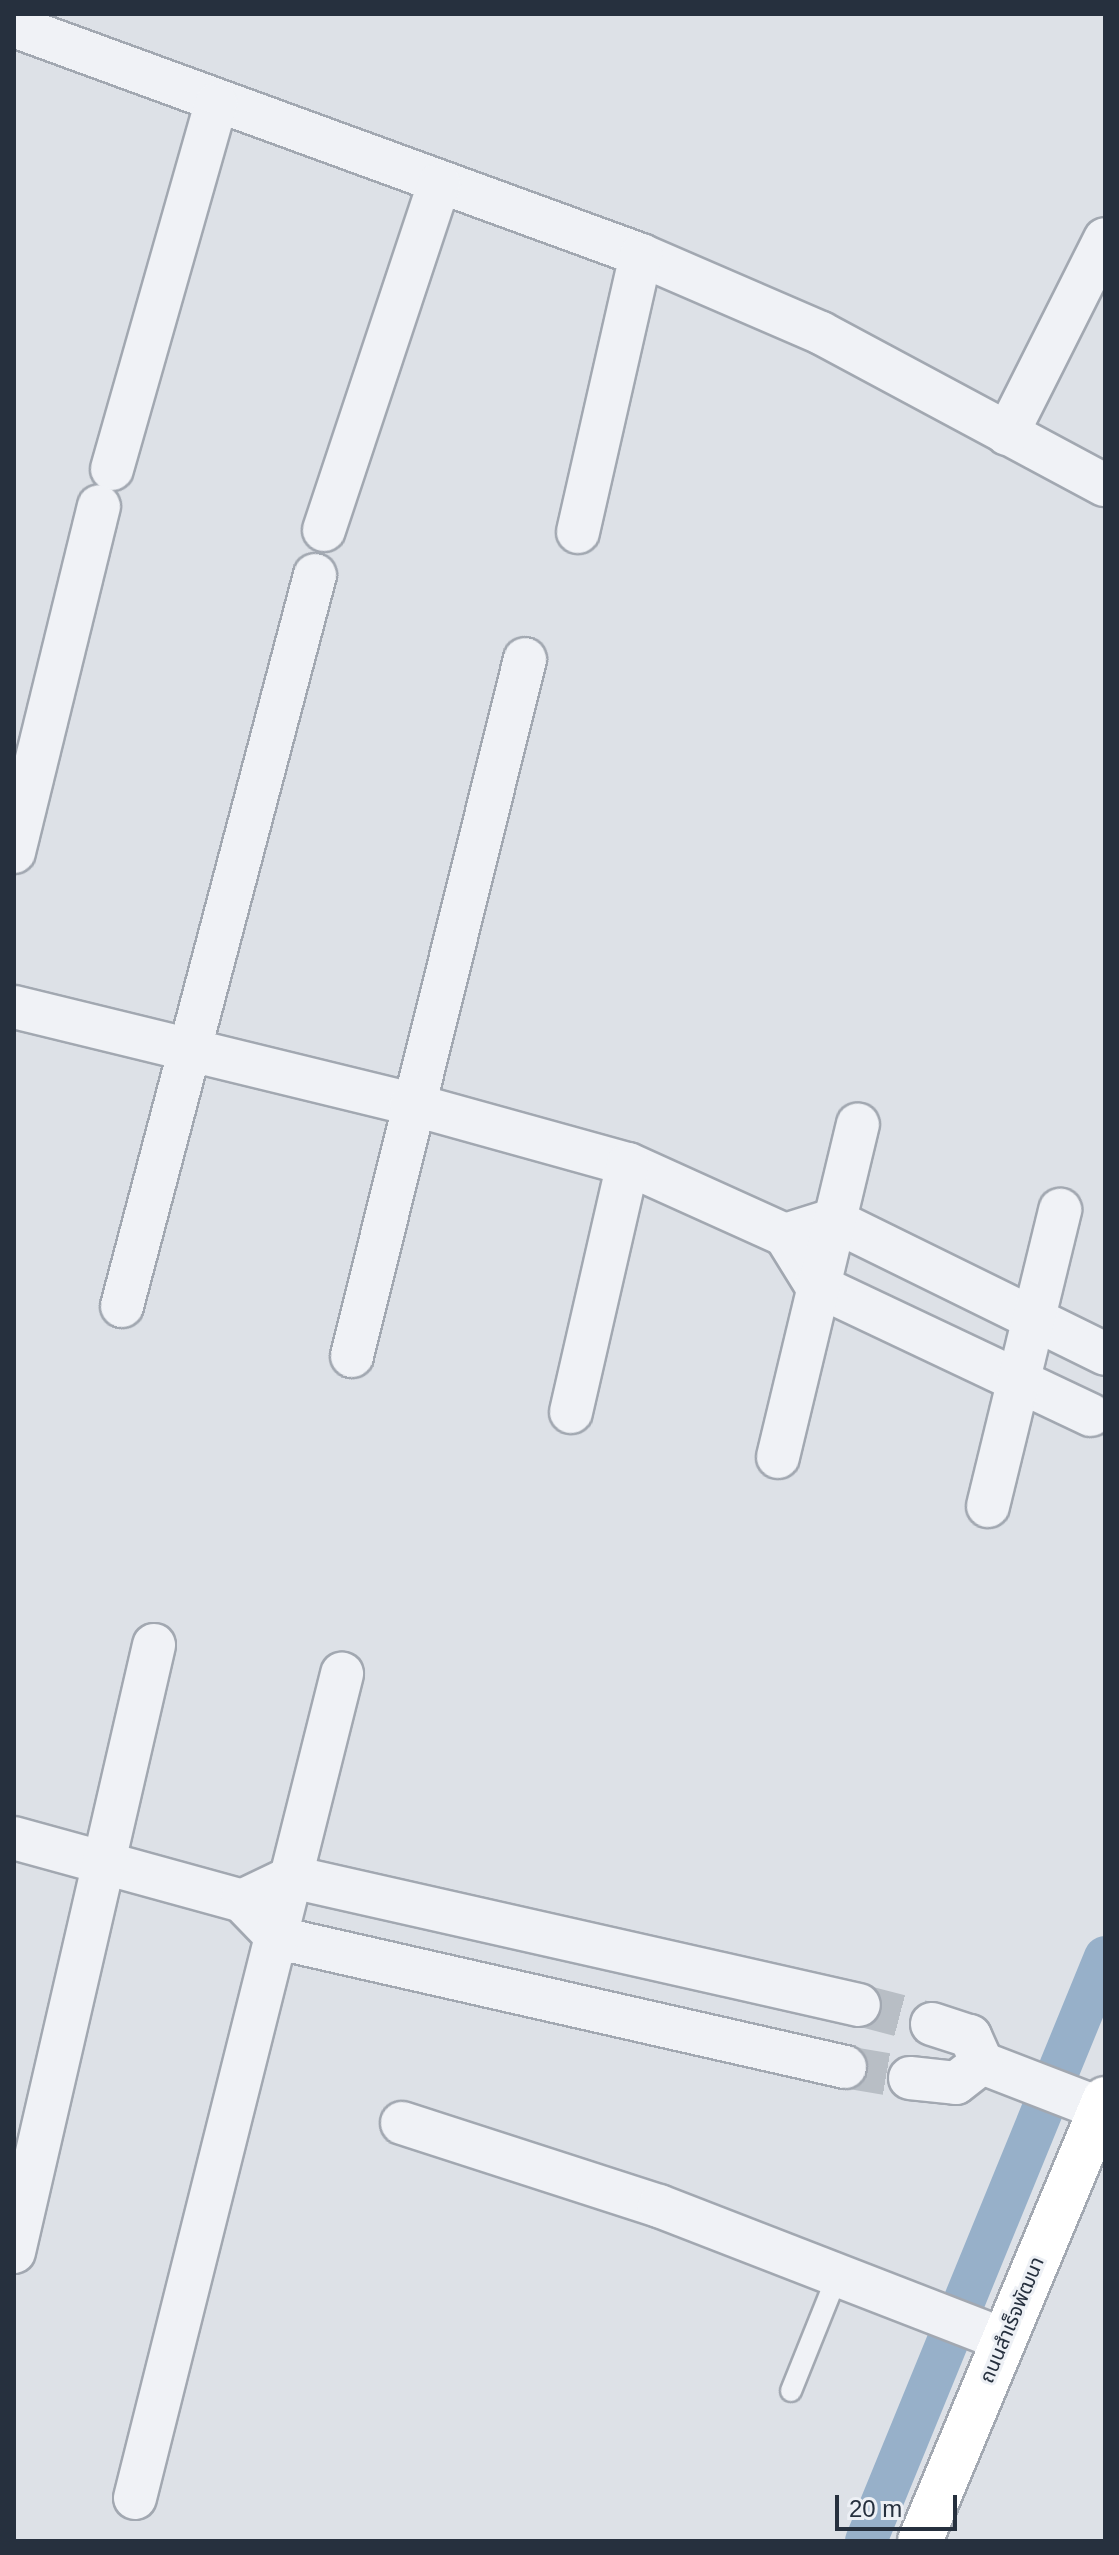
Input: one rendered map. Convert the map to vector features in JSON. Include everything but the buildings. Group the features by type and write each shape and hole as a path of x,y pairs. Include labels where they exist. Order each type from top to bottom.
{"street":[{"path":"17,36 216,103 641,255 821,333 1105,485"},
{"path":"14,852 105,487 216,103"},
{"path":"324,530 439,184"},
{"path":"1007,434 1105,239"},
{"path":"578,532 641,255"},
{"path":"122,1306 315,575"},
{"path":"352,1356 411,1104 525,659"},
{"path":"14,1007 411,1104 628,1164 785,1235 816,1285 1091,1415"},
{"path":"778,1457 816,1285 858,1124"},
{"path":"571,1412 628,1164"},
{"path":"988,1506 1060,1210"},
{"path":"785,1235 833,1220 1105,1354"},
{"path":"14,2252 107,1863 154,1645"},
{"path":"135,2498 342,1674"},
{"path":"14,1838 242,1901 278,1938 845,2067"},
{"path":"242,1901 292,1877 859,2005"},
{"path":"932,2024 970,2036 991,2065 1090,2101"},
{"path":"910,2078 956,2083 991,2065"},
{"name":"ถนนสำเร็จพัฒนา","path":"920,2541 984,2332 1090,2101"},
{"path":"402,2123 659,2206 984,2332"}],"lane":[{"path":"791,2391 838,2274"}],"waterway":[{"path":"866,2541 1105,1957"}],"tunnel":[{"path":"859,2005 932,2024"},
{"path":"845,2067 910,2078"}]}
